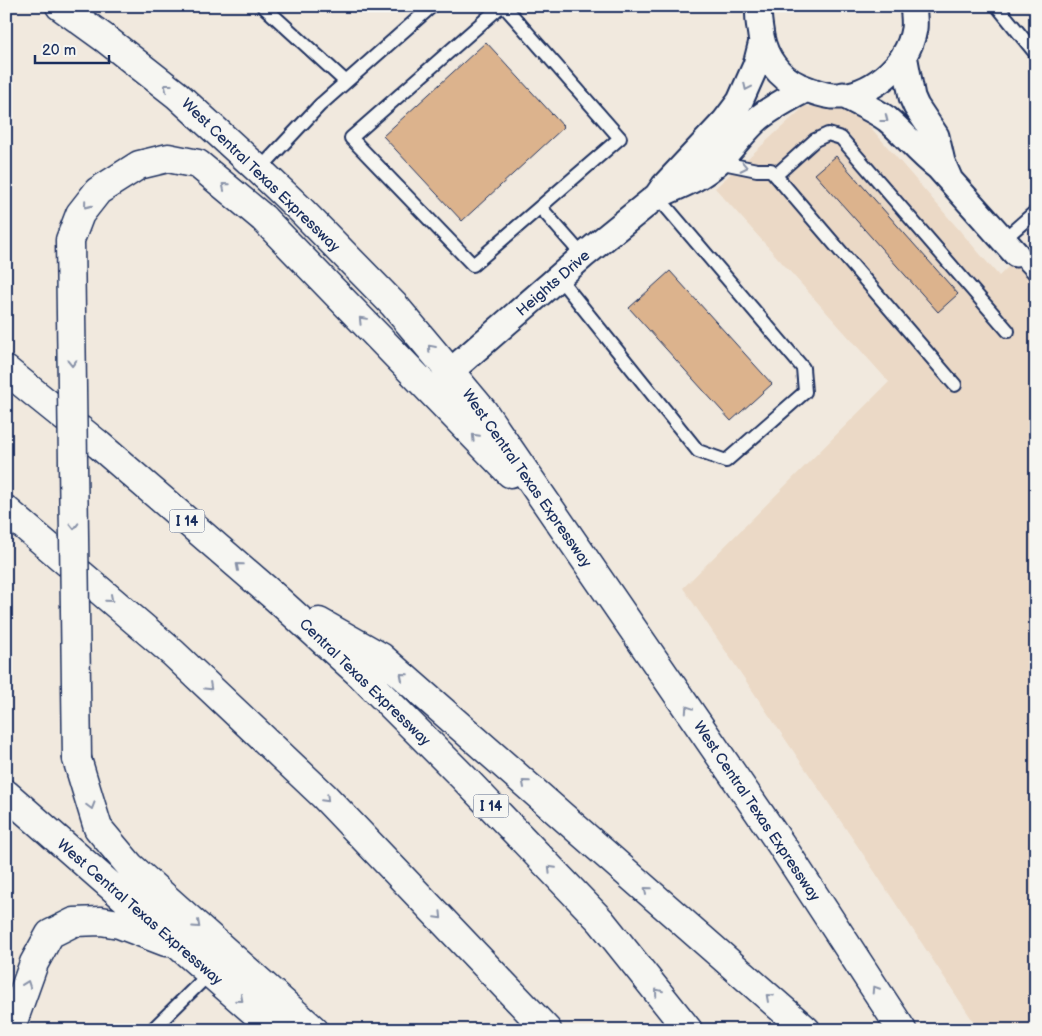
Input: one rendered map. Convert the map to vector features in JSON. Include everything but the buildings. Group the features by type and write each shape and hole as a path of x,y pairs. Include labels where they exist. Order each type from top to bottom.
{"main road":[{"name":"West Central Texas Expressway","path":"60,6 177,95 259,170 394,305 451,371 483,411 782,846 902,1030"},
{"path":"78,6 107,40"},
{"path":"314,1030 124,858 98,828 77,760 70,240 80,214 98,191 140,165 168,158 198,164 263,218 493,456 559,521"},
{"name":"Central Texas Expressway","path":"6,370 99,445 276,598 362,676 463,777 601,921 688,1030"},
{"path":"6,510 173,653 317,789 547,1030"},
{"path":"276,598 381,657 806,1030"},
{"name":"West Central Texas Expressway","path":"6,794 275,1030"},
{"path":"8,1030 34,964 50,934 74,922 101,921 119,924 182,948"},
{"path":"6,1015 8,1030"}],"street":[{"path":"759,6 762,41 773,65 794,84 831,96 856,93 883,79 904,55 914,29 915,10"},
{"path":"657,196 725,121 740,101 756,65 762,41"},
{"path":"904,55 912,97 936,136 942,162 950,180"},
{"path":"657,196 699,177 718,162 759,117 806,89"},
{"path":"843,95 865,105 888,120 950,180 1010,247"},
{"name":"Heights Drive","path":"451,371 583,256 657,196"}],"lane":[{"path":"263,6 346,82"},
{"path":"259,170 320,105 432,6"},
{"path":"503,6 620,138 473,265 351,138 503,6"},
{"path":"997,6 1036,54"},
{"path":"774,172 815,140 828,134 841,138 1008,331"},
{"path":"718,162 774,172 956,384"},
{"path":"559,278 698,451 726,461 805,392 803,368 657,196"},
{"path":"540,207 583,256"},
{"path":"1036,211 1010,247 1036,275"},
{"path":"152,1030 210,972"}],"shaded area":[{"path":"805,106 838,108 859,114 999,276 1036,239 1036,1030 979,1030 865,857 683,588 889,382 715,188"}]}
